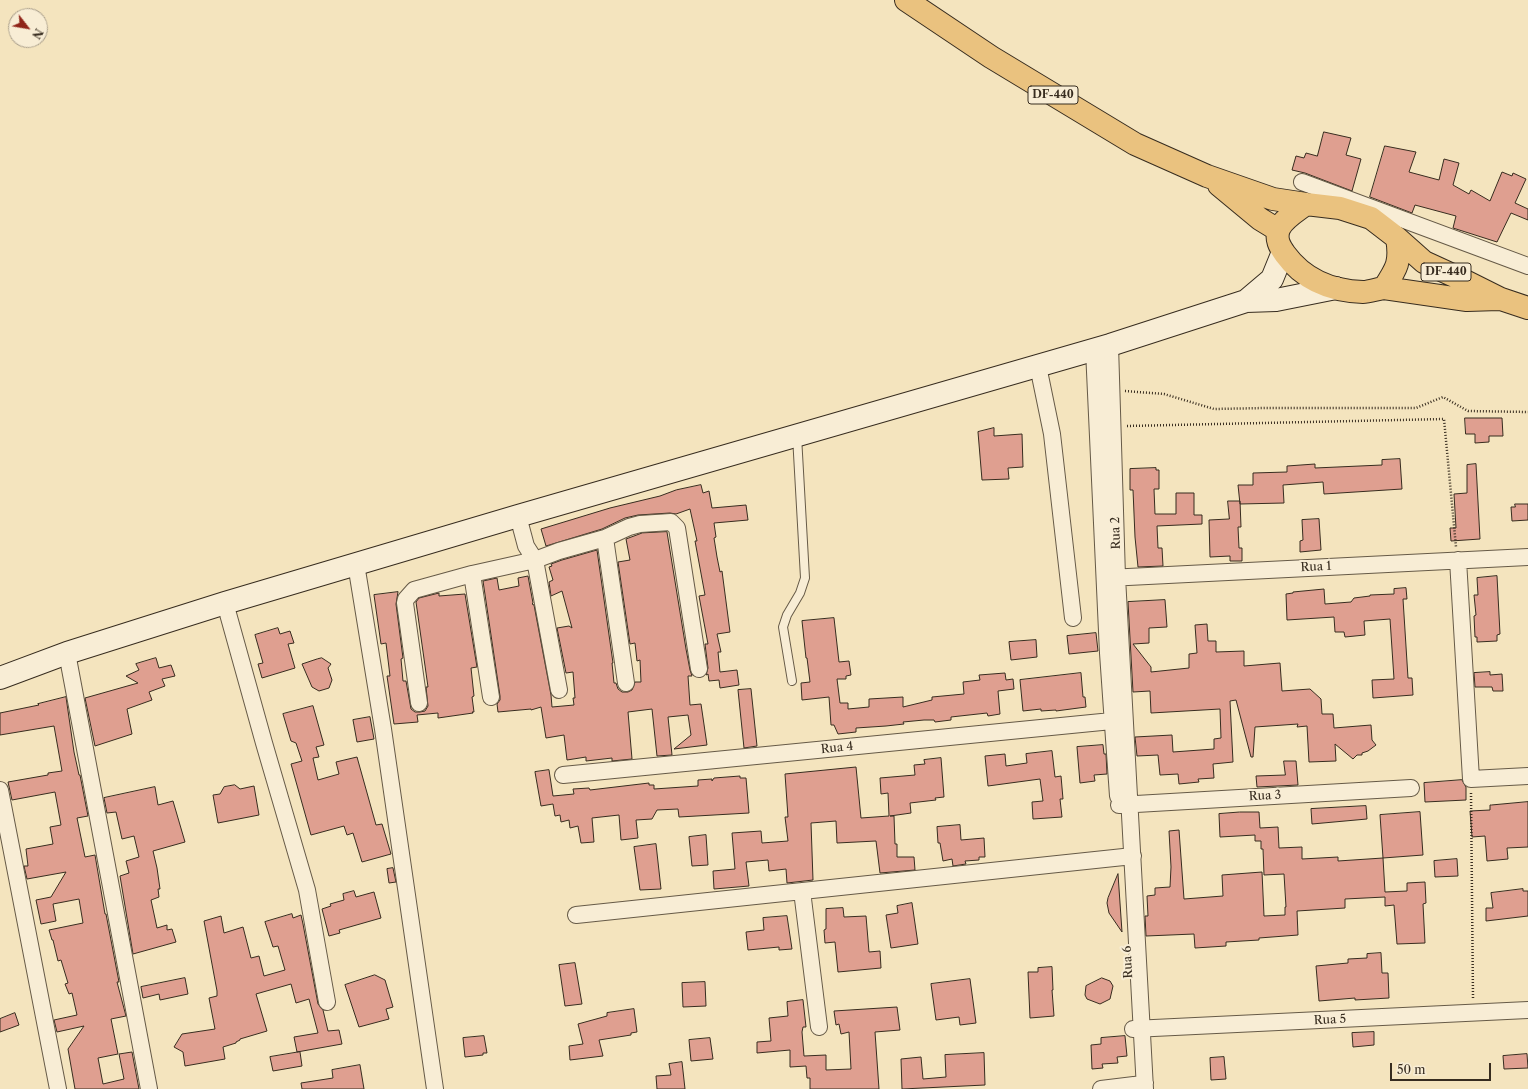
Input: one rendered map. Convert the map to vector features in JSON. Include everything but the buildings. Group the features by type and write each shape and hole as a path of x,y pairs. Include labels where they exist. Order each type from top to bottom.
{"main road":[{"name":"DF-440","path":"906,0 991,57 1135,144 1207,176 1273,199 1306,204"},
{"name":"DF-440","path":"1207,176 1260,219 1278,230"},
{"path":"1306,204 1340,208 1372,218 1397,238 1400,255 1394,272 1384,288 1364,292 1336,288 1308,278 1290,262 1278,245 1278,230 1287,219 1306,204"},
{"name":"DF-440","path":"1397,238 1424,262 1501,299 1528,308"},
{"name":"DF-440","path":"1384,288 1467,300 1501,299"}],"street":[{"path":"1302,182 1528,266"},
{"path":"1246,301 1272,279 1283,252"},
{"path":"0,678 67,653 225,603 518,516 1102,348 1246,301 1276,300 1336,288"},
{"name":"Rua 2","path":"1102,348 1111,390 1112,426 1106,457"},
{"name":"Rua 2","path":"1102,348 1114,645 1119,721"},
{"path":"1038,366 1052,434 1073,618"},
{"path":"518,516 526,546 535,560 559,690"},
{"path":"419,704 406,614 406,599 414,590 472,574 535,560 559,551 605,538 640,524 670,522 676,528 699,669"},
{"path":"605,538 626,683"},
{"name":"Rua 1","path":"1111,577 1528,557"},
{"path":"1458,560 1471,779 1528,776"},
{"path":"356,564 384,737 435,1089"},
{"path":"472,574 491,697"},
{"path":"225,603 307,890 327,1002"},
{"path":"67,653 149,1089"},
{"path":"1119,721 1124,805"},
{"name":"Rua 4","path":"563,775 1119,721"},
{"name":"Rua 3","path":"1124,805 1412,788"},
{"path":"0,790 58,1089"},
{"name":"Rua 6","path":"1101,1089 1140,1086 1138,1029 1124,805"},
{"path":"576,915 1127,857"},
{"path":"802,891 819,1027"},
{"name":"Rua 5","path":"1138,1029 1528,1010"}],"lane":[{"path":"792,681 783,627 787,615 800,593 805,578 797,436"}],"path":[{"path":"1111,390 1164,394 1214,409 1416,408 1443,397 1468,411 1528,412"},
{"path":"1112,426 1444,419 1458,560"},
{"path":"1471,779 1474,1013"}]}
